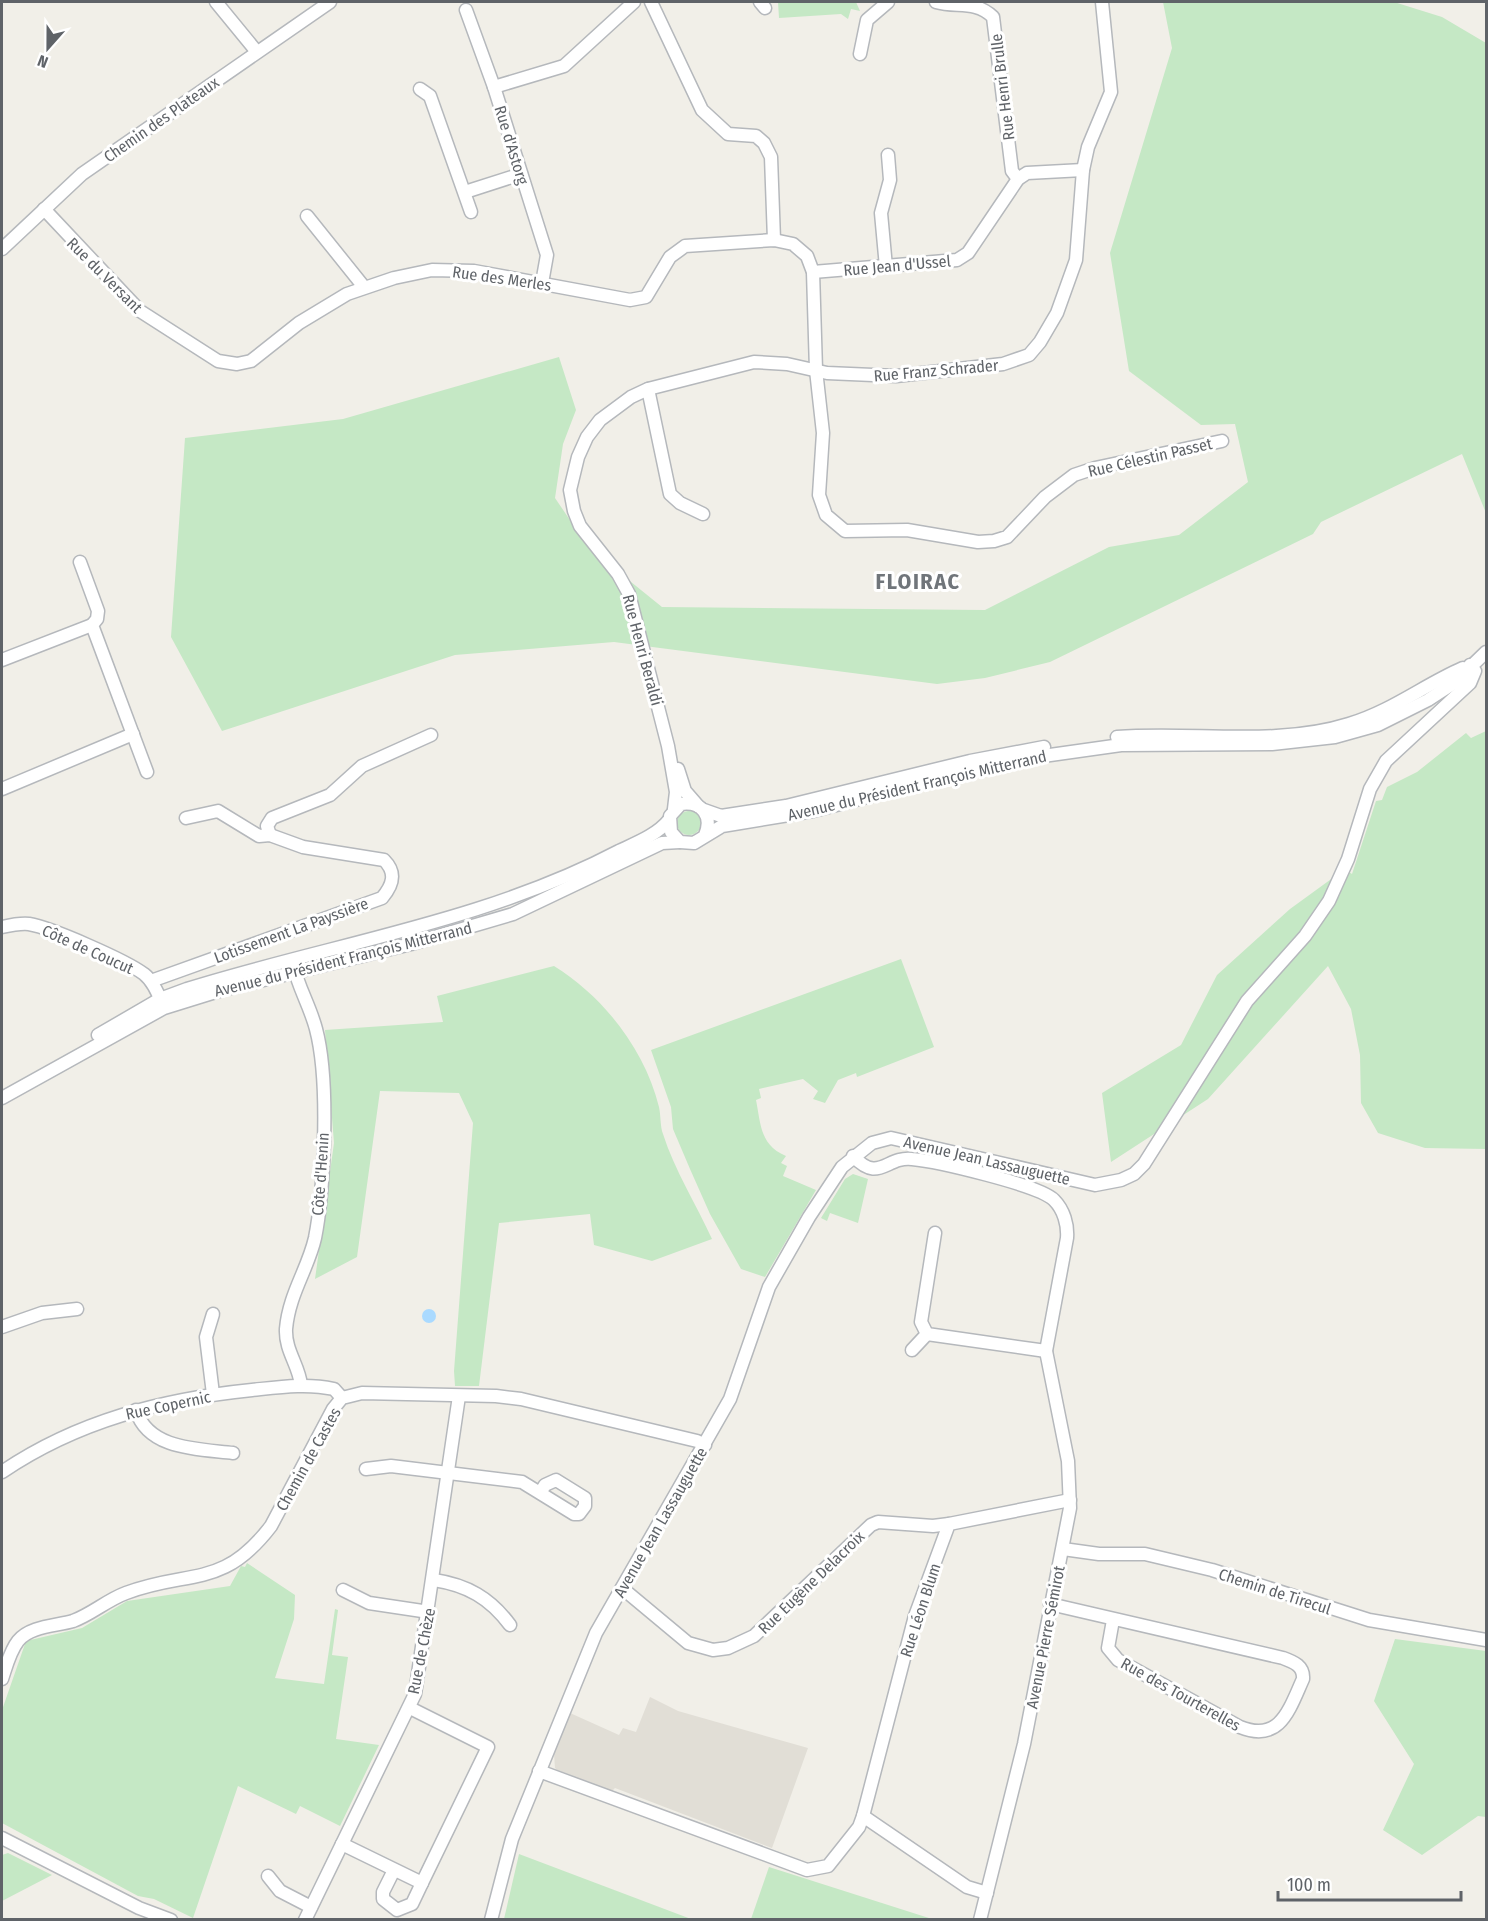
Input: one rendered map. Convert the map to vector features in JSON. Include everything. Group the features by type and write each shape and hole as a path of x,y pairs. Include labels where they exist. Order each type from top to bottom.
{"street":[{"path":"216,2 256,52"},
{"name":"Chemin des Plateaux","path":"2,249 82,174 330,2"},
{"path":"494,87 564,66 634,2"},
{"path":"651,2 702,110 728,134 756,136 764,143 771,157 774,240 793,244 807,256 813,272"},
{"path":"860,54 867,20 888,2"},
{"name":"Rue Henri Brulle","path":"936,2 969,3 984,9 993,17 1012,171 1018,179"},
{"name":"Rue Franz Schrader","path":"754,362 859,376 897,376 960,367 993,366 1014,362 1029,354 1048,333 1076,260 1083,170 1088,147 1111,92 1102,2"},
{"name":"Rue d'Astorg","path":"466,10 494,87 547,255 542,283"},
{"path":"420,89 430,96 471,212"},
{"path":"886,267 881,213 890,180 888,155"},
{"path":"1018,179 1027,173 1083,170"},
{"path":"465,192 521,174"},
{"name":"Rue Jean d'Ussel","path":"813,272 957,260 968,253 1018,179"},
{"name":"Rue du Versant","path":"44,209 140,311 218,361 237,364"},
{"path":"307,216 364,287"},
{"name":"Rue des Merles","path":"237,364 251,361 299,323 347,294 364,287 432,270 453,270 542,283 630,300 646,297 670,257 685,246 774,240"},
{"name":"Rue Célestin Passet","path":"813,272 816,370 823,433 819,495 826,515 845,531 907,530 978,542 994,541 1007,537 1045,497 1074,475 1095,468 1222,441"},
{"name":"Rue Henri Beraldi","path":"672,815 676,792 668,746 629,594 618,574 580,526 574,512 570,490 578,457 587,437 600,420 619,405 648,389 754,362"},
{"path":"648,389 669,494 680,503 703,514"},
{"path":"2,660 92,625 97,618 98,610 80,562"},
{"path":"92,625 147,772"},
{"name":"Avenue du Président François Mitterrand","path":"705,835 722,826 804,812 972,770 1082,749 1169,744 1272,744 1335,737 1378,725 1402,714 1454,682 1486,652"},
{"name":"Avenue du Président François Mitterrand","path":"701,808 721,816 786,806 970,761 1080,741 1169,735 1271,735 1332,728 1397,705 1448,675 1470,665"},
{"name":"Avenue Jean Lassauguette","path":"491,1920 512,1839 596,1633 705,1445 735,1388 769,1287 834,1177 853,1156 872,1143 891,1138 1095,1185 1109,1184 1134,1174 1163,1135 1247,1001 1305,936 1329,901 1348,859 1370,789 1381,769 1470,683 1475,671 1470,665"},
{"path":"2,789 133,734"},
{"path":"270,836 267,826 272,818 330,795 362,766 431,735"},
{"name":"Rue Henri Beraldi","path":"668,746 685,791 701,808"},
{"path":"689,803 701,808 709,822 705,835 694,843 680,842 671,832 672,815 689,803"},
{"name":"Lotissement La Payssière","path":"151,981 382,898 391,887 391,867 384,860 303,847 270,836 259,836 250,832 237,820 218,811 186,818"},
{"name":"Avenue du Président François Mitterrand","path":"7,1095 50,1064 162,1004 222,990 531,892 611,856 656,832 672,815"},
{"name":"Avenue du Président François Mitterrand","path":"293,966 411,944 513,914 662,843 680,842"},
{"name":"Côte de Coucut","path":"2,927 20,924 49,930 144,974 151,981 162,1004"},
{"name":"Côte d'Henin","path":"293,966 317,1030 324,1144 315,1239 294,1290 286,1329 291,1359 300,1373 301,1385"},
{"path":"853,1156 862,1164 874,1169 911,1158 1033,1188 1054,1200 1064,1215 1067,1232 1046,1351 927,1334"},
{"path":"927,1334 921,1322 935,1233"},
{"path":"2,1327 42,1313 77,1309"},
{"path":"213,1314 206,1337 213,1394"},
{"path":"912,1350 927,1334"},
{"name":"Avenue Pierre Sémirot","path":"980,1920 1024,1744 1050,1604 1063,1549 1070,1500 1068,1461 1046,1351"},
{"name":"Rue Copernic","path":"3,1467 64,1437 136,1410 213,1394 301,1385 334,1389 342,1398"},
{"name":"Chemin de Castes","path":"2,1679 17,1642 33,1631 74,1620 112,1599 145,1587 199,1578 220,1571 240,1558 259,1542 271,1526 333,1409 342,1398 362,1393 521,1399 697,1441 705,1445"},
{"name":"Rue de Chèze","path":"305,1920 416,1694 459,1396"},
{"path":"136,1410 145,1429 168,1443 233,1453"},
{"path":"366,1469 391,1466 522,1482 540,1493"},
{"path":"949,1524 1070,1500"},
{"name":"Rue Eugène Delacroix","path":"622,1588 688,1642 713,1650 728,1648 754,1636 871,1525 878,1522 933,1526 949,1524"},
{"name":"Rue Léon Blum","path":"539,1771 807,1869 821,1869 834,1861 859,1827 915,1616 949,1524"},
{"name":"Chemin de Tirecul","path":"1063,1549 1099,1554 1145,1554 1212,1570 1369,1620 1486,1640"},
{"path":"434,1580 457,1583 495,1605 510,1625"},
{"path":"343,1590 369,1603 429,1612"},
{"name":"Rue des Tourterelles","path":"1050,1604 1283,1658 1299,1665 1304,1672 1303,1679 1283,1718 1270,1731 1256,1734 1118,1660 1108,1648 1113,1620"},
{"path":"394,1870 383,1892 383,1899 397,1910 412,1904 488,1747 410,1708"},
{"path":"863,1816 967,1887 987,1893"},
{"path":"2,1838 139,1908 171,1920"},
{"path":"342,1844 422,1883"},
{"path":"268,1876 280,1891 311,1907"}],"shaded area":[{"path":"650,1697 678,1711 808,1748 772,1848 615,1788 611,1792 559,1772 555,1768 554,1754 570,1713 619,1735 623,1728 636,1732"}],"green space":[{"path":"778,2 856,2 860,11 851,9 848,19 841,14 779,18"},
{"path":"1163,2 1394,2 1442,17 1486,43 1486,513 1462,454 1321,522 1313,534 1050,662 985,678 937,684 614,642 455,655 222,731 171,637 185,438 343,419 559,357 576,410 563,444 555,498 589,548 662,607 985,610 1109,547 1179,535 1248,482 1235,424 1201,425 1129,371 1110,253 1172,48"},
{"path":"1486,731 1486,1149 1425,1148 1378,1133 1361,1103 1360,1055 1351,1009 1328,966 1208,1099 1111,1162 1102,1093 1181,1045 1217,975 1290,909 1345,869 1352,874 1376,801 1382,800 1387,787 1417,772 1466,733 1471,738"},
{"path":"689,811 698,814 701,823 698,832 689,835 680,832 677,823 680,814"},
{"path":"901,959 934,1047 857,1077 856,1073 838,1080 825,1103 813,1099 818,1091 803,1079 759,1089 761,1098 756,1100 763,1133 771,1146 786,1156 781,1163 787,1166 783,1176 816,1190 765,1277 741,1269 710,1214 673,1129 671,1107 651,1050"},
{"path":"554,966 590,993 606,1009 644,1065 653,1086 662,1131 668,1147 712,1239 652,1261 594,1245 590,1214 499,1223 479,1386 455,1386 454,1371 473,1123 459,1093 380,1091 357,1257 315,1279 334,1143 325,1030 443,1022 437,996"},
{"path":"853,1174 868,1179 858,1223 830,1213 827,1221 821,1218 845,1179"},
{"path":"247,1563 295,1595 294,1619 275,1678 324,1684 335,1609 338,1610 332,1655 348,1657 336,1739 379,1745 340,1826 300,1806 296,1814 238,1786 193,1918 154,1899 138,1896 2,1823 2,1710 26,1641 82,1628 127,1601 230,1586 241,1566 245,1567"},
{"path":"1395,1639 1486,1651 1486,1817 1478,1816 1422,1855 1383,1830 1414,1764 1374,1701"},
{"path":"8,1853 52,1875 2,1901 2,1855"},
{"path":"519,1854 691,1919 504,1919"},
{"path":"769,1867 932,1919 751,1919"}],"water":[{"path":"426,1309 432,1309 436,1316 432,1323 426,1323 422,1319 422,1313"}],"district":[{"name":"FLOIRAC","path":"918,581"}]}
